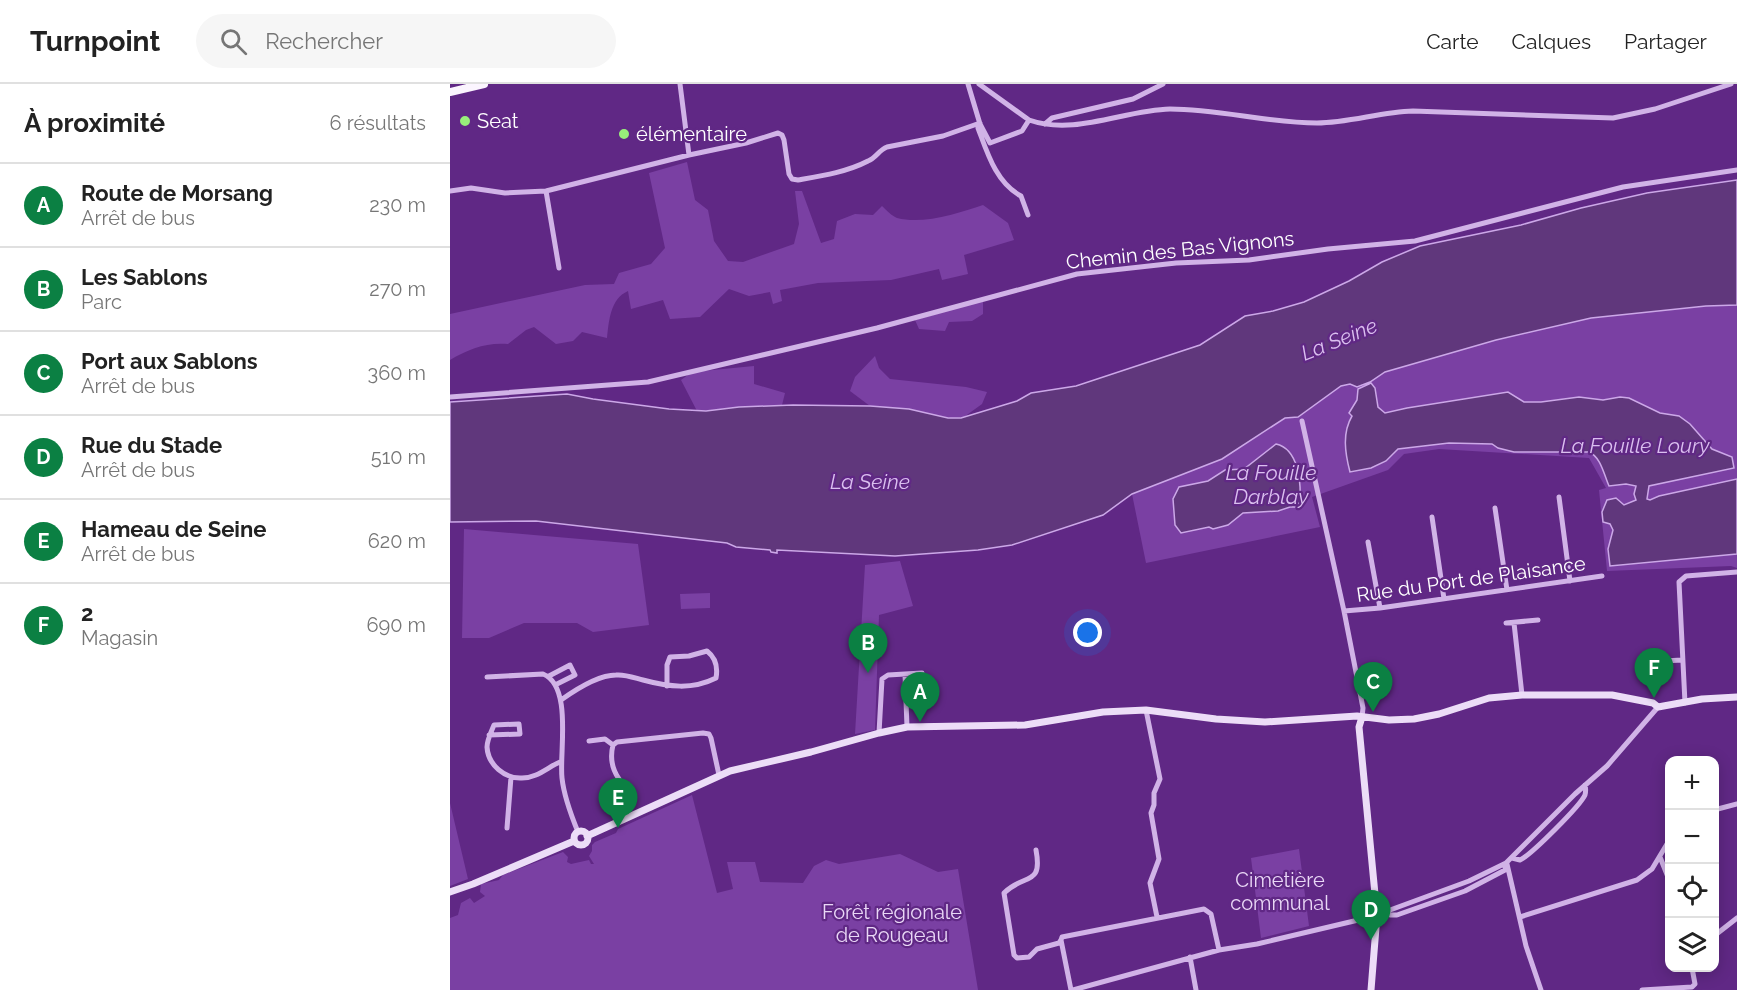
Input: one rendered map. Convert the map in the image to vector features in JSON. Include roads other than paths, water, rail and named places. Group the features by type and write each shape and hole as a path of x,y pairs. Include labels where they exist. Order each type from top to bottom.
{"main road":[{"path":"450,92 484,84"}],"street":[{"path":"681,84 689,155"},
{"path":"968,84 980,124 990,143 1022,131 1029,120"},
{"path":"978,84 1029,120 1045,124 1071,125 1169,110 1223,111 1317,123 1413,111 1614,118 1655,109 1731,84"},
{"path":"1045,124 1052,118 1133,99 1163,84"},
{"path":"450,191 471,188 505,193 546,191 780,134 784,140 789,174 792,179 798,180 865,163 887,147 943,136 980,124"},
{"path":"980,124 978,128 991,164 1011,191 1021,196 1028,215"},
{"name":"Chemin des Bas Vignons","path":"450,397 648,382 877,328 1077,274 1176,263 1249,260 1328,249 1415,241 1623,187 1737,170"},
{"path":"546,191 560,268"},
{"path":"1302,422 1363,708 1359,727 1377,915 1371,990"},
{"path":"1559,497 1570,581"},
{"path":"1495,508 1507,590"},
{"path":"1432,517 1444,598"},
{"path":"1368,542 1380,608"},
{"path":"1685,703 1678,584 1686,576 1737,572"},
{"name":"Rue du Port de Plaisance","path":"1344,611 1380,608 1602,576"},
{"path":"1506,623 1538,620"},
{"path":"1514,622 1522,695"},
{"path":"561,700 597,680 616,675 667,686 683,687 697,684 716,678 717,669 712,655 707,651 689,656 670,657 667,665 667,686"},
{"path":"1646,662 1682,660"},
{"path":"549,676 570,665 574,675 555,685"},
{"path":"879,733 881,680 888,675 922,673"},
{"path":"487,677 543,674 549,676 555,685 561,700 563,739 560,762 566,800 578,832"},
{"path":"904,674 907,727"},
{"path":"587,836 719,776 761,762 811,752 907,727 1025,725 1103,712 1146,710 1216,719 1265,722 1294,722 1343,717 1414,719 1439,714 1489,698 1522,695 1612,695 1653,703 1658,707"},
{"path":"1061,940 1072,990 1190,957 1257,944 1377,915 1469,881 1506,863 1607,766 1658,707 1702,699 1737,697"},
{"path":"1146,710 1160,779 1154,793 1151,813 1159,859 1150,883 1157,917"},
{"path":"489,735 520,734 519,724 494,725 489,735 487,747 489,757 495,767 510,777 522,779 533,776 560,762"},
{"path":"613,745 627,741 709,734 719,776"},
{"path":"589,741 605,739 613,745"},
{"path":"613,745 614,771 619,779"},
{"path":"507,828 510,777"},
{"path":"1512,858 1520,860 1526,858 1582,800 1586,793 1585,785"},
{"path":"1719,809 1737,804"},
{"path":"578,832 584,832 587,836"},
{"path":"574,841 578,832"},
{"path":"574,841 583,845 587,836"},
{"path":"450,892 574,841"},
{"path":"1520,917 1637,880 1652,869 1665,848"},
{"path":"1036,850 1039,866 1035,874 1004,892 1014,955 1017,958 1026,958 1037,949 1059,943 1062,937 1199,909 1209,911 1219,950"},
{"path":"1660,857 1665,870"},
{"path":"1506,863 1531,963 1541,990"},
{"path":"1719,932 1737,918"},
{"path":"1190,957 1196,990"},
{"path":"1642,990 1693,988 1696,980 1693,972"}],"water":[{"name":"La Seine","path":"1737,180 1737,305 1591,318 1496,340 1385,372 1357,387 1350,384 1341,386 1298,417 1285,418 1222,459 1132,494 1103,515 1012,545 895,556 777,550 777,553 770,550 736,547 727,543 536,521 450,522 450,402 567,394 669,409 706,411 793,405 870,406 909,409 948,418 961,418 1017,401 1031,393 1076,386 1200,345 1245,316 1304,302 1349,281 1382,262 1420,246 1521,225 1647,193"},
{"name":"La Fouille Loury","path":"1371,383 1375,388 1378,407 1385,413 1508,392 1524,402 1579,397 1603,400 1629,398 1660,413 1679,416 1690,424 1712,449 1732,457 1734,468 1649,486 1647,499 1737,479 1737,554 1610,566 1608,549 1613,530 1610,524 1603,522 1602,512 1607,500 1616,498 1624,505 1636,500 1634,494 1636,486 1626,484 1609,486 1599,462 1589,452 1514,452 1492,444 1449,443 1398,449 1386,461 1371,468 1350,472 1345,443 1352,416 1349,413 1357,400 1358,389"},
{"name":"La Fouille Darblay","path":"1276,444 1290,452 1297,468 1300,502 1295,507 1278,511 1243,513 1228,525 1181,533 1175,525 1173,499 1179,487 1208,481 1225,470 1244,469"}],"place":[{"name":"Seat","path":"465,121"},
{"name":"élémentaire","path":"624,134"},
{"name":"Les Sablons","path":"868,673"},
{"name":"2","path":"1654,698"},
{"name":"Port aux Sablons","path":"1373,712"},
{"name":"Route de Morsang","path":"920,722"},
{"name":"Hameau de Seine","path":"618,828"},
{"name":"Rue du Stade","path":"1371,940"}],"park label":[{"name":"Cimetière communal","path":"1280,892"},
{"name":"Forêt régionale de Rougeau","path":"892,924"}]}
